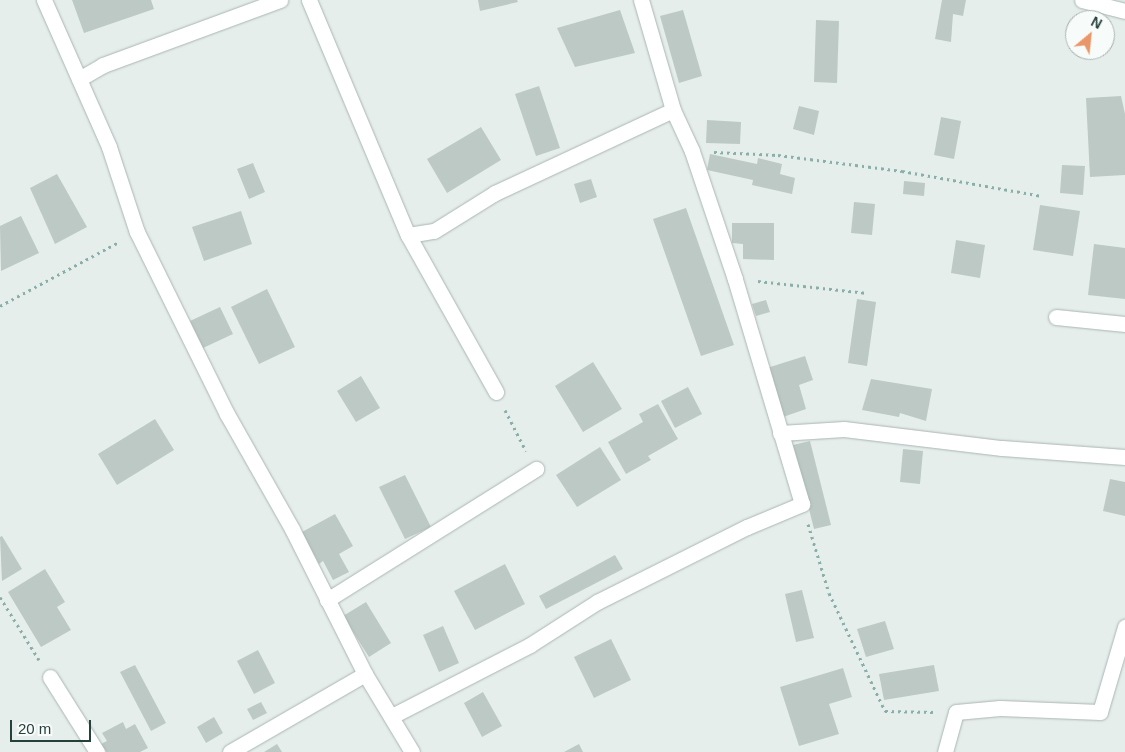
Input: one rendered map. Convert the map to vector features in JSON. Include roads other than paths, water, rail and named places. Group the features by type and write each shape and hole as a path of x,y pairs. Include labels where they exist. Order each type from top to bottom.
{"street":[{"path":"44,0 109,147 137,232 227,414 292,529 365,674 412,752"},
{"path":"79,79 102,65 280,0"},
{"path":"309,0 408,235 496,392"},
{"path":"392,716 530,645 597,602 747,527 802,504 735,279 692,151 673,110 641,0"},
{"path":"1082,0 1125,11"},
{"path":"408,235 434,231 495,193 673,110"},
{"path":"1056,317 1125,324"},
{"path":"780,433 844,429 1002,448 1125,458"},
{"path":"327,600 536,469"},
{"path":"945,752 956,712 1000,708 1100,712 1125,627"},
{"path":"230,752 365,674"},
{"path":"50,677 97,752"}]}
